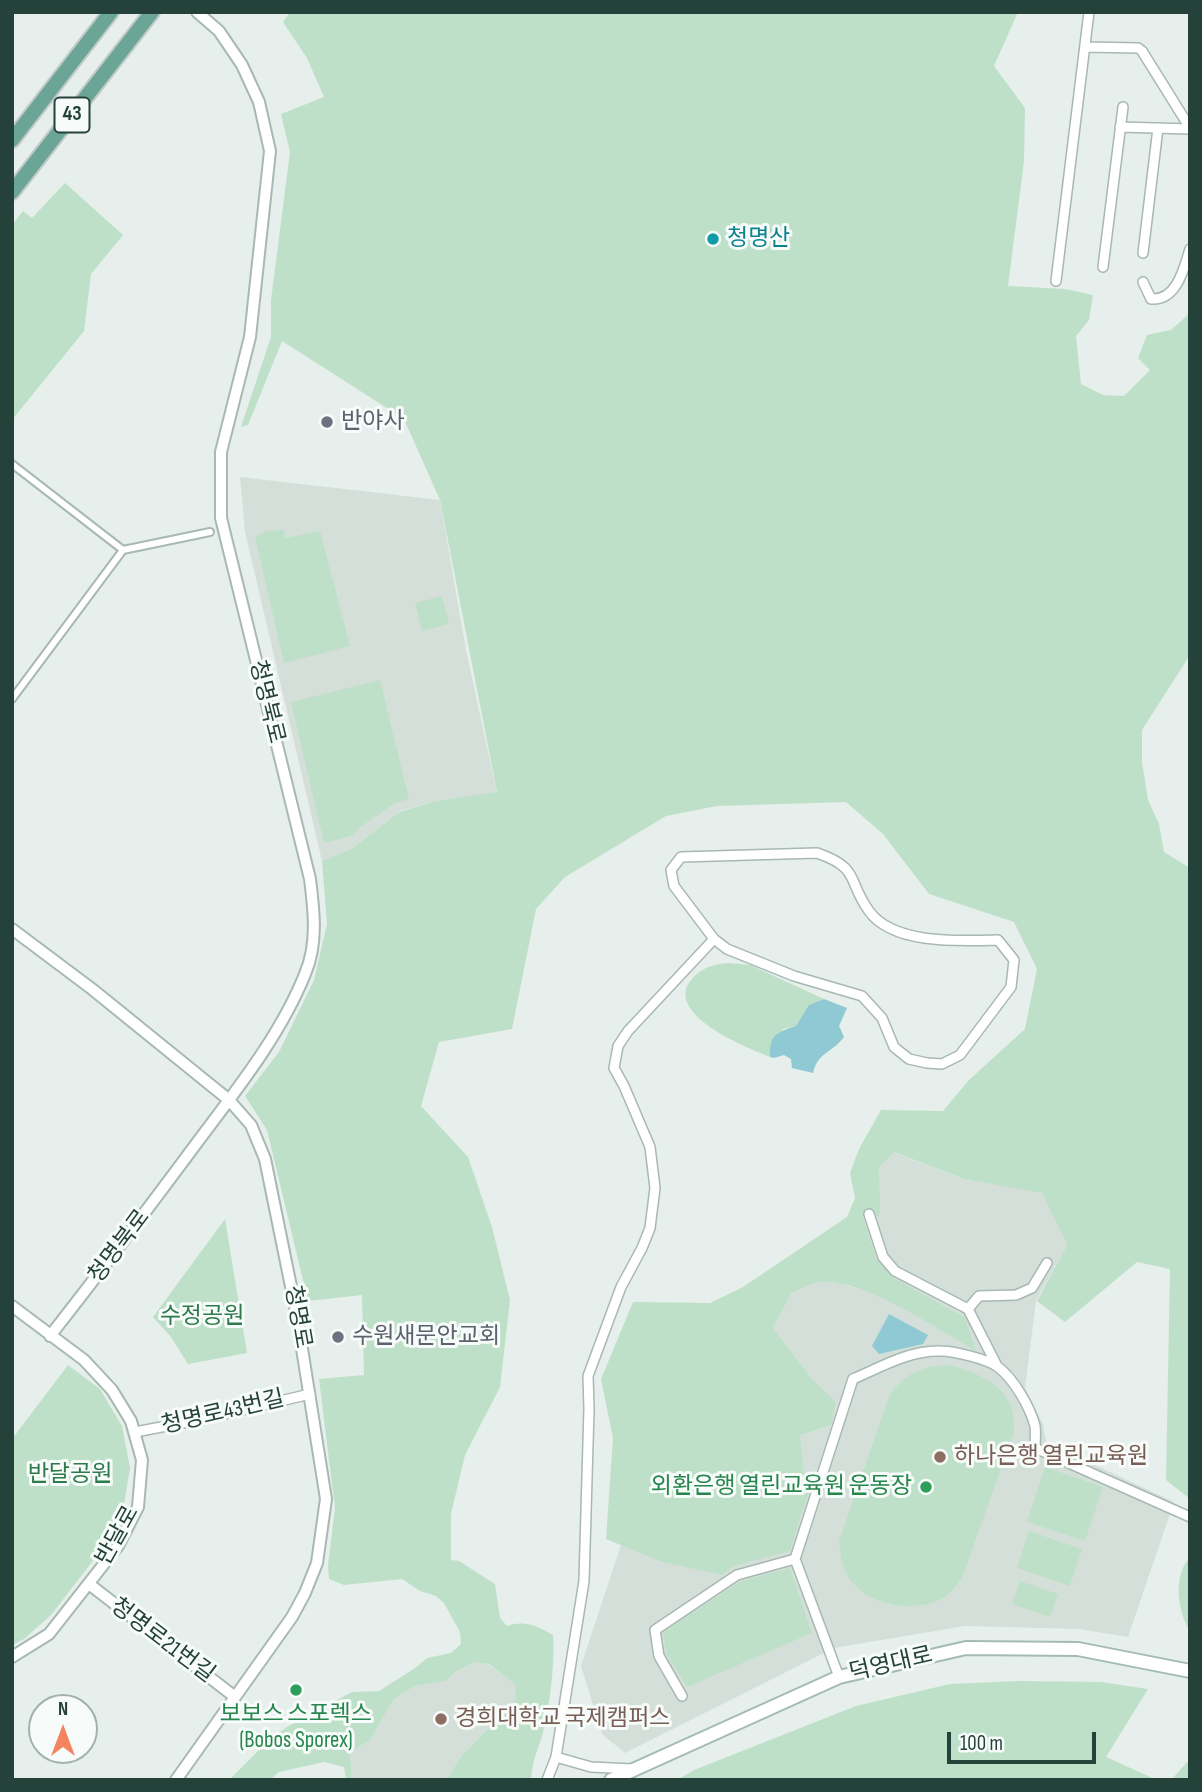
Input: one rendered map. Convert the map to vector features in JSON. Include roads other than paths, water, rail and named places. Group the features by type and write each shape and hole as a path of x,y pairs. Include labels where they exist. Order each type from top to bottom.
{"main road":[{"name":"43","path":"12,140 111,12"},
{"name":"43","path":"12,192 152,12"},
{"name":"덕영대로","path":"611,1780 839,1676 966,1648 1078,1649 1190,1671"}],"street":[{"name":"청명북로","path":"50,1336 119,1249 229,1100 278,1026 306,973 314,938 314,910 305,856 221,518 221,453 250,337 270,151 259,102 242,65 219,31 197,12"},
{"path":"1056,281 1089,12"},
{"path":"1085,47 1138,48 1142,51 1190,128"},
{"path":"1103,267 1123,107"},
{"path":"1120,127 1190,128"},
{"path":"1143,253 1158,128"},
{"path":"1143,282 1151,299 1156,300 1171,292 1182,277 1190,249"},
{"path":"12,464 123,550"},
{"path":"12,699 123,550 210,532"},
{"path":"817,853 833,858 847,868 869,912 888,928 918,937 944,940 998,940 1014,960 1011,987 960,1055 942,1064 927,1063 909,1059 894,1047 883,1018 862,996 794,976 727,949 714,939 674,886 671,870 681,857 817,853"},
{"name":"청명로","path":"12,929 92,989 229,1100 251,1125 265,1159 296,1311 326,1499 317,1563 292,1617 176,1780"},
{"path":"547,1780 556,1757 584,1581 588,1376 621,1287 650,1228 655,1188 650,1147 614,1068 618,1046 628,1031 714,939"},
{"path":"869,1214 883,1257 895,1271 968,1309 997,1366 1014,1386 1027,1408 1035,1427 1035,1448 1190,1517"},
{"path":"968,1309 979,1296 1016,1295 1031,1288 1047,1263"},
{"name":"반달로","path":"12,1306 84,1360 112,1390 135,1432 142,1460 138,1507 118,1546 49,1634 12,1657"},
{"path":"839,1676 795,1559 853,1379 906,1356 940,1350 966,1355 997,1366"},
{"name":"청명로43번길","path":"135,1432 310,1394"},
{"path":"682,1696 659,1656 655,1630 737,1575 795,1559"},
{"name":"청명로21번길","path":"89,1584 235,1696"},
{"path":"556,1757 592,1767 632,1769"}],"water":[{"path":"824,999 847,1008 839,1026 844,1037 818,1061 813,1073 792,1068 791,1059 784,1055 770,1057 771,1043 776,1035 796,1026 809,1005"},
{"path":"889,1314 928,1335 923,1344 879,1354 872,1346"}],"place":[{"name":"청명산","path":"713,239"},
{"name":"반야사","path":"327,422"},
{"name":"수원새문안교회","path":"338,1337"},
{"name":"하나은행 열린교육원","path":"940,1457"},
{"name":"외환은행 열린교육원 운동장","path":"926,1487"},
{"name":"보보스 스포렉스 (Bobos Sporex)","path":"296,1690"},
{"name":"경희대학교 국제캠퍼스","path":"441,1719"}],"park label":[{"name":"수정공원","path":"202,1317"},
{"name":"반달공원","path":"70,1475"}]}
